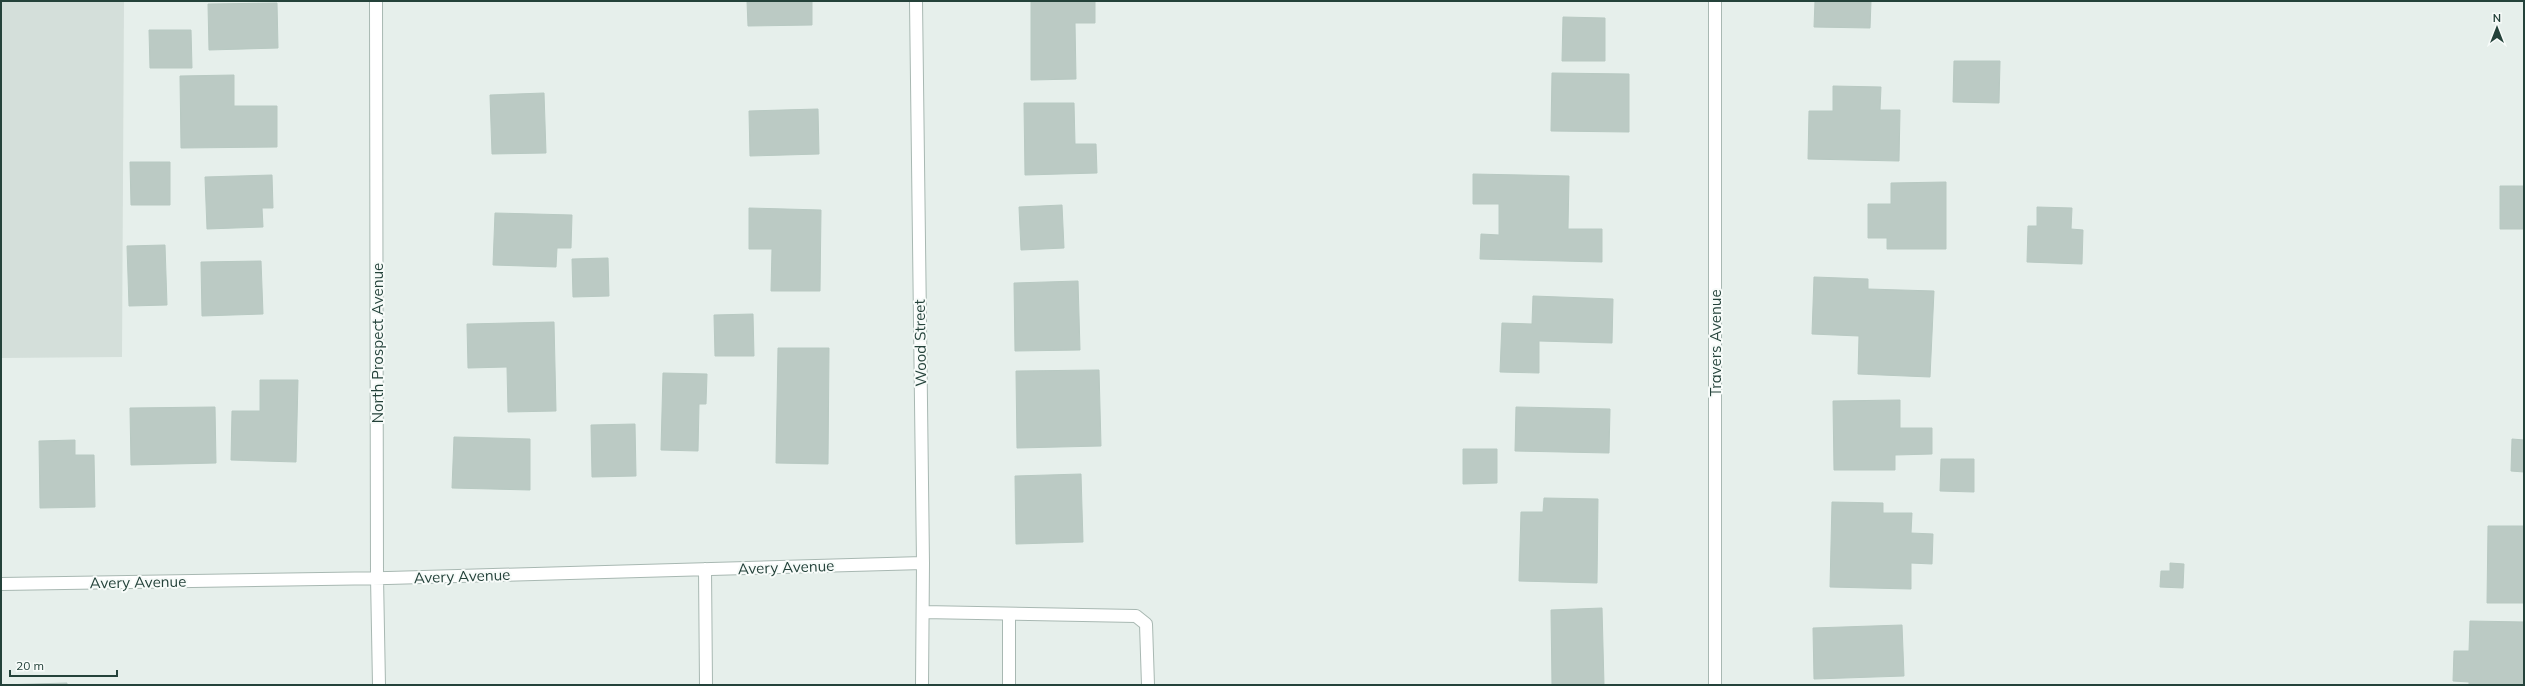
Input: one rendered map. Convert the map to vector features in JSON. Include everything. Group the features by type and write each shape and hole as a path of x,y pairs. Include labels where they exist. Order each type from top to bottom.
{"street":[{"name":"North Prospect Avenue","path":"376,1 377,577 380,685"},
{"name":"Wood Street","path":"916,1 923,563 922,685"},
{"name":"Travers Avenue","path":"1715,1 1715,685"},
{"name":"Avery Avenue","path":"1,584 377,577 923,563"},
{"path":"705,569 706,685"},
{"path":"923,612 1136,616 1146,624 1148,685"},
{"path":"1009,614 1009,685"}],"shaded area":[{"path":"1,1 124,1 122,357 1,358"}],"building":[{"path":"747,1 812,1 812,25 748,26"},
{"path":"1031,1 1095,1 1095,23 1075,23 1076,79 1031,80"},
{"path":"1815,1 1871,1 1870,28 1814,27"},
{"path":"277,3 278,48 209,50 208,4"},
{"path":"1563,17 1605,18 1605,61 1562,61"},
{"path":"149,30 191,30 192,68 150,68"},
{"path":"1954,61 2000,61 1999,103 1953,102"},
{"path":"1552,73 1629,74 1629,132 1551,131"},
{"path":"234,75 234,106 277,106 277,147 181,148 180,76"},
{"path":"1833,86 1881,87 1880,110 1900,110 1899,161 1808,159 1809,111 1833,111"},
{"path":"544,93 546,153 492,154 490,95"},
{"path":"1024,103 1074,103 1075,144 1096,144 1097,173 1025,175"},
{"path":"818,109 819,154 750,156 749,111"},
{"path":"130,162 170,162 170,205 131,205"},
{"path":"1473,174 1569,176 1568,229 1602,229 1602,262 1480,259 1481,234 1499,235 1499,204 1473,204"},
{"path":"272,175 273,208 262,208 263,227 207,229 205,177"},
{"path":"1946,182 1946,249 1887,249 1887,238 1868,238 1868,204 1891,204 1891,183"},
{"path":"2500,186 2524,186 2524,229 2500,229"},
{"path":"1062,205 1064,248 1021,250 1019,207"},
{"path":"2037,207 2072,208 2071,229 2083,230 2082,264 2027,262 2028,226 2037,226"},
{"path":"749,208 821,210 820,291 771,291 772,249 749,249"},
{"path":"495,213 572,215 571,248 557,248 556,267 493,265"},
{"path":"165,245 167,305 129,306 127,246"},
{"path":"608,258 609,296 573,297 572,259"},
{"path":"261,261 263,314 202,316 201,262"},
{"path":"1814,277 1868,279 1868,289 1934,291 1930,377 1858,374 1859,336 1812,334"},
{"path":"1078,281 1080,350 1015,351 1014,283"},
{"path":"1533,296 1613,299 1612,343 1539,341 1539,373 1500,372 1502,323 1532,324"},
{"path":"753,314 754,356 715,356 714,315"},
{"path":"554,322 556,411 508,412 507,367 468,368 467,324"},
{"path":"778,348 829,348 828,464 776,463"},
{"path":"1099,370 1101,446 1017,448 1016,371"},
{"path":"663,373 707,374 706,404 699,404 698,451 661,450"},
{"path":"260,380 298,380 296,462 231,460 232,411 260,411"},
{"path":"1900,400 1900,428 1932,428 1932,454 1895,455 1895,470 1834,470 1833,401"},
{"path":"215,407 216,463 131,465 130,408"},
{"path":"1516,407 1610,409 1609,453 1515,451"},
{"path":"635,424 636,476 592,477 591,425"},
{"path":"454,437 530,439 530,490 452,488"},
{"path":"2512,439 2524,440 2524,472 2511,471"},
{"path":"75,440 75,455 94,455 95,507 40,508 39,441"},
{"path":"1463,449 1497,449 1497,483 1463,484"},
{"path":"1941,459 1974,459 1974,492 1940,491"},
{"path":"1081,474 1083,542 1016,544 1015,476"},
{"path":"1544,498 1598,499 1597,583 1519,581 1521,512 1543,512"},
{"path":"1832,502 1883,503 1883,513 1912,513 1911,533 1933,534 1932,564 1911,563 1911,589 1830,587"},
{"path":"2488,526 2524,526 2524,603 2487,603"},
{"path":"2170,563 2184,564 2183,588 2160,587 2161,571 2170,571"},
{"path":"1602,608 1604,685 1552,685 1551,610"},
{"path":"2470,621 2524,622 2524,685 2469,685 2469,682 2453,681 2454,651 2469,651"},
{"path":"1902,625 1904,676 1814,679 1813,628"},
{"path":"67,683 67,685 1,685"}]}
